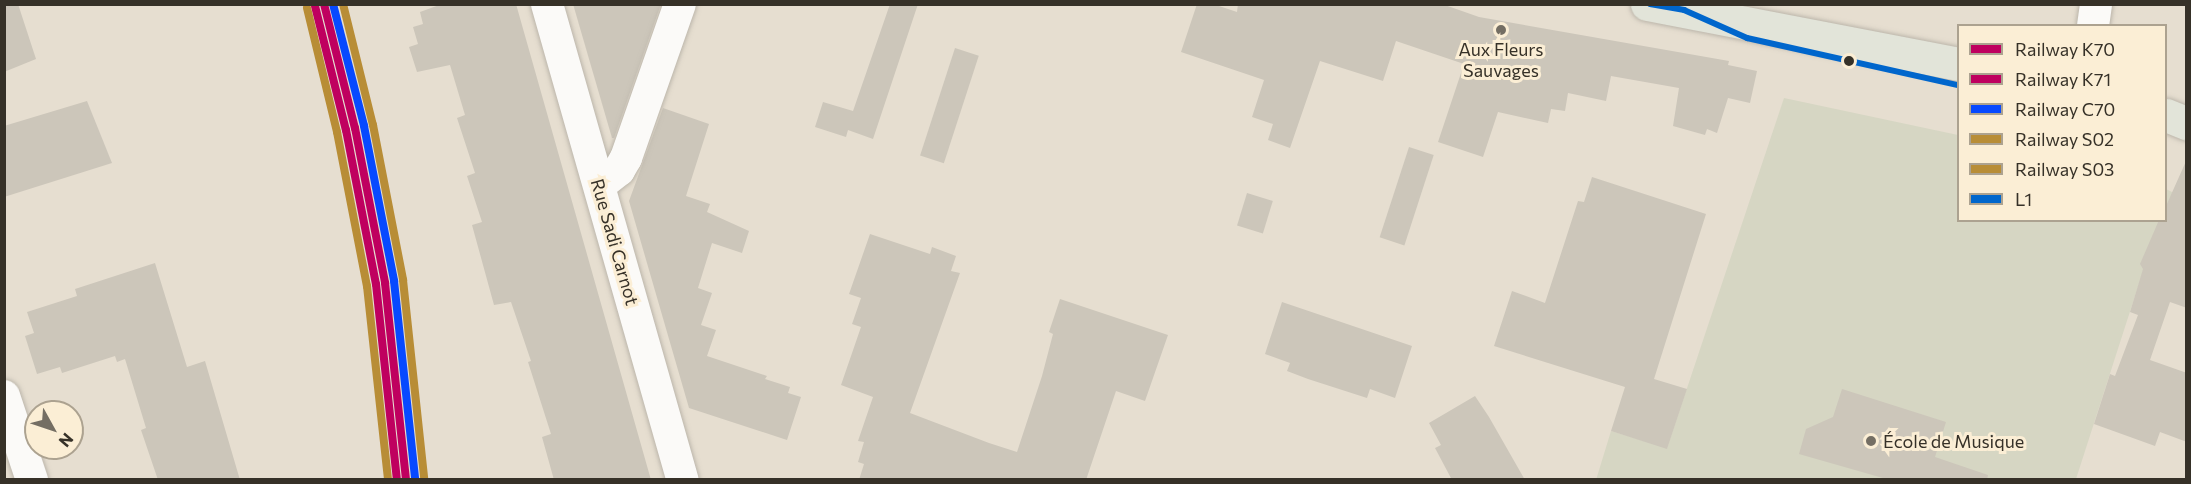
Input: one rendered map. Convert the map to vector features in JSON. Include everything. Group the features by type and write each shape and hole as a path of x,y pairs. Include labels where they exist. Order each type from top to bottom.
{"main road":[{"path":"1647,4 1734,11 1957,64"},
{"path":"2167,116 2187,123"}],"street":[{"name":"Rue Sadi Carnot","path":"547,4 683,480"},
{"path":"600,185 619,170 626,158 680,4"},
{"path":"2093,24 2096,4"},
{"path":"4,396 32,480"}],"green space":[{"path":"1784,98 1957,135 1957,222 2165,222 2144,268 2076,479 1596,480 1611,431 1667,448"},
{"path":"2167,190 2178,195 2167,219"}],"building":[{"path":"4,4 18,4 36,59 4,72"},
{"path":"442,4 516,4 651,480 554,480 542,437 551,434 528,362 531,361 511,302 494,305 472,225 482,222 467,176 475,173 457,118 465,115 450,65 417,72 409,47 418,44 413,27 423,24 420,12"},
{"path":"573,4 661,4 614,138 612,138"},
{"path":"890,4 918,4 873,139 848,130 846,137 815,127 823,102 853,111"},
{"path":"1197,4 1213,4 1237,12 1238,4 1442,4 1479,17 1729,61 1728,65 1757,71 1750,103 1728,98 1717,133 1707,129 1705,135 1673,126 1679,88 1611,76 1606,101 1568,93 1565,111 1551,109 1548,123 1498,112 1483,157 1438,142 1464,64 1396,41 1383,81 1320,61 1290,148 1268,140 1273,124 1252,117 1264,80 1181,52"},
{"path":"955,48 979,56 944,163 920,155"},
{"path":"87,101 112,163 4,197 4,126"},
{"path":"663,108 709,124 686,196 710,204 707,212 749,231 742,253 712,243 698,288 712,293 701,325 716,330 707,356 767,376 765,379 790,387 788,393 801,397 787,440 689,408 629,201"},
{"path":"1409,147 1434,155 1404,245 1380,237"},
{"path":"2187,159 2187,308 2170,302 2150,360 2187,373 2187,442 2160,432 2155,446 2094,424 2110,374 2115,376 2138,315 2130,312 2143,269 2140,264 2158,222 2167,222 2167,204"},
{"path":"1592,177 1706,214 1654,379 1687,389 1667,449 1611,431 1625,387 1494,346 1512,291 1545,303 1578,201 1584,202"},
{"path":"1247,193 1273,201 1263,233 1237,226"},
{"path":"870,234 930,254 932,247 956,256 951,271 960,273 910,413 989,443 1017,452 1042,376 1053,334 1049,332 1060,299 1168,335 1145,401 1116,391 1086,480 859,480 864,464 858,462 864,442 858,441 873,397 841,385 861,327 852,324 861,298 849,294"},
{"path":"155,263 187,367 205,361 240,480 158,480 141,430 146,428 125,359 117,362 115,356 62,373 60,367 37,374 25,336 34,333 27,312 77,296 75,289"},
{"path":"1282,302 1412,346 1395,398 1370,389 1367,398 1308,379 1287,371 1290,363 1265,354"},
{"name":"École de Musique","path":"1842,389 1946,422 1935,457 1988,475 1987,480 1890,480 1799,454 1806,429 1833,417"},
{"path":"1475,396 1525,480 1452,480 1435,448 1441,445 1429,423"}],"rail line":[{"name":"K70","path":"324,4 355,128 385,283 406,480"},
{"name":"C70","path":"333,4 364,126 394,281 415,479"},
{"name":"S03","path":"343,4 373,125 403,280 424,478"},
{"name":"K71","path":"315,6 346,130 376,284 397,480"},
{"name":"S02","path":"307,8 337,132 367,286 388,480"}],"transit line":[{"name":"L1","path":"1650,4 1684,10 1747,38 1957,85"}],"place":[{"name":"Aux Fleurs Sauvages","path":"1501,30"},
{"name":"École de Musique","path":"1871,441"}]}
